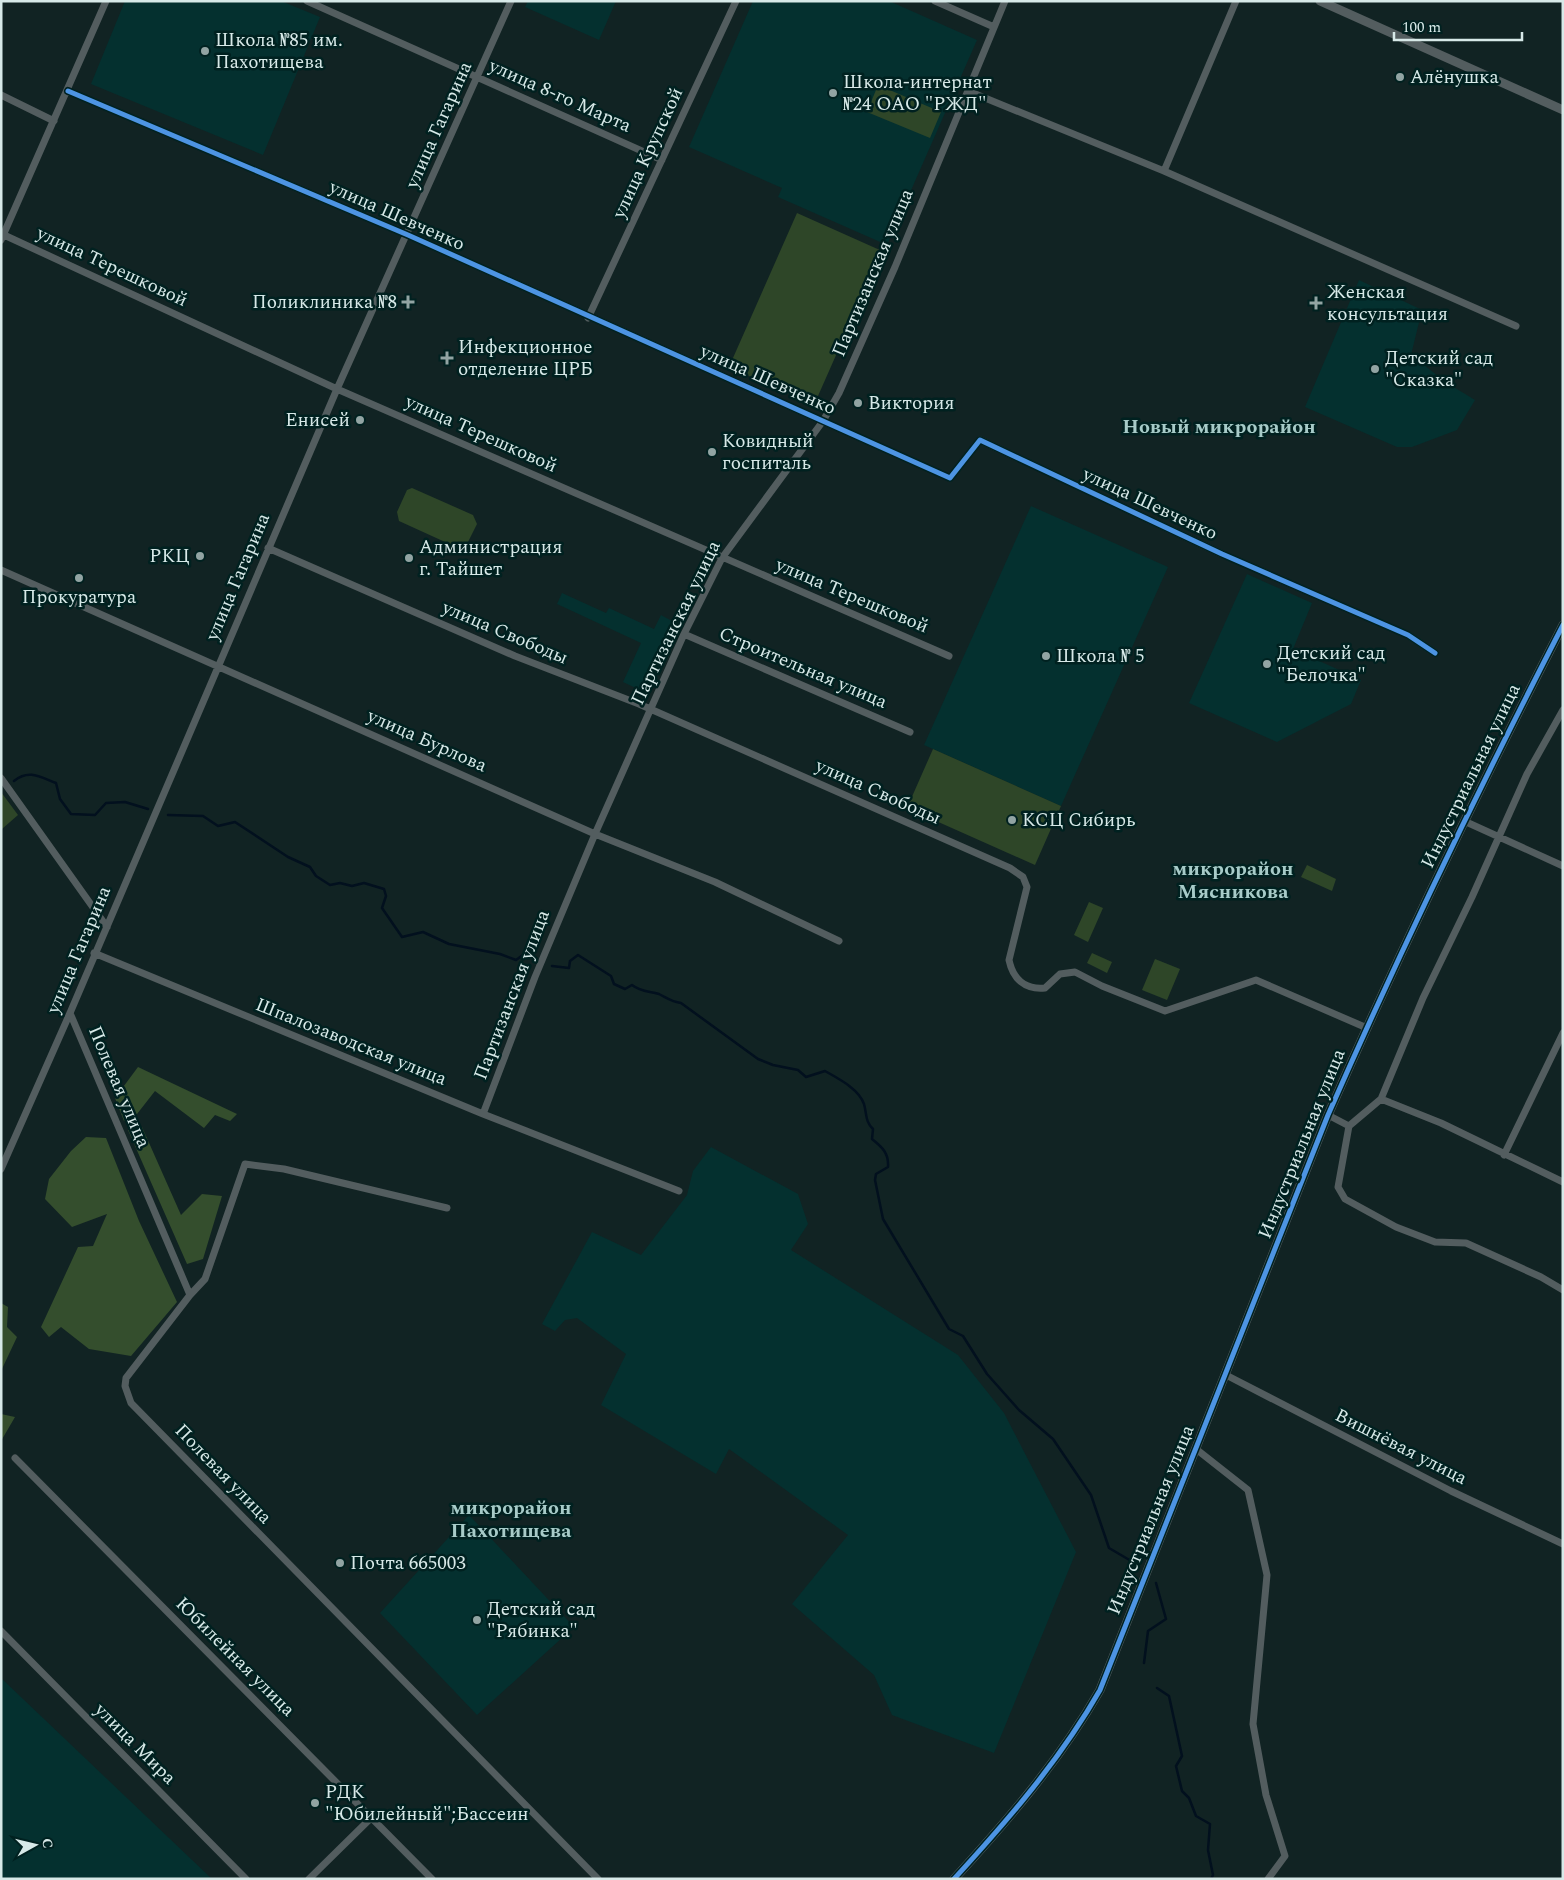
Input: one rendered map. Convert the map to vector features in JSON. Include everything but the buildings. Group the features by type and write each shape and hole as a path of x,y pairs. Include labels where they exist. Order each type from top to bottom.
{"street":[{"path":"2,238 106,1"},
{"name":"улица 8-го Марта","path":"307,1 662,160"},
{"name":"улица Гагарина","path":"1,1169 70,1013 94,953 107,927 337,389 408,236 511,1"},
{"name":"улица Крупской","path":"588,318 736,1"},
{"path":"936,1 994,27"},
{"name":"Партизанская улица","path":"483,1114 535,977 595,834 684,634 722,558 823,421 839,393 892,275 1006,1"},
{"path":"1164,171 1236,1"},
{"path":"1320,1 1563,110"},
{"name":"улица Шевченко","path":"68,91 408,236 950,478 980,440 1222,554 1408,635 1435,653"},
{"path":"968,91 1164,171 1516,326"},
{"path":"1,95 54,121"},
{"name":"улица Терешковой","path":"2,238 337,389 949,656"},
{"name":"улица Свободы","path":"268,548 515,656 650,710 1010,868 1023,877 1027,887 1009,960 1011,969 1020,982 1031,988 1045,988 1060,974 1075,972 1102,986 1165,1011 1256,980 1366,1028"},
{"name":"улица Бурлова","path":"1,570 219,665 595,834 715,882 839,941"},
{"name":"Индустриальная улица","path":"954,1879 995,1834 1049,1768 1078,1728 1100,1690 1328,1115 1366,1028 1464,821 1563,624"},
{"name":"Строительная улица","path":"684,634 910,732"},
{"path":"1563,710 1527,774 1423,998 1381,1099 1349,1126 1338,1187 1345,1199 1396,1227 1435,1242 1466,1243 1563,1290"},
{"path":"1,778 107,927"},
{"path":"1464,821 1563,866"},
{"name":"Шпалозаводская улица","path":"94,953 483,1114 679,1191"},
{"name":"Полевая улица","path":"70,1013 190,1296 126,1378 125,1386 131,1403 598,1879"},
{"path":"1504,1155 1563,1033"},
{"path":"1381,1099 1441,1123 1563,1182"},
{"path":"1328,1115 1349,1126"},
{"path":"190,1296 205,1278 245,1164 284,1169 447,1208"},
{"name":"Вишнёвая улица","path":"1226,1375 1451,1491 1563,1544"},
{"path":"1196,1449 1248,1490 1267,1575 1253,1724 1266,1794 1285,1856 1268,1879"},
{"name":"Юбилейная улица","path":"15,1458 432,1879"},
{"name":"улица Мира","path":"1,1631 246,1879"},
{"path":"309,1879 371,1818"}],"shaded area":[{"name":"Школа №85 им. Пахотищева","path":"125,1 281,1 320,17 263,155 91,84"},
{"path":"528,1 616,1 599,40 525,7"},
{"name":"Школа-интернат №24 ОАО \"РЖД\"","path":"753,1 889,1 977,40 887,245 778,197 782,188 689,147"},
{"name":"Детский сад \"Сказка\"","path":"1359,280 1422,310 1411,355 1447,383 1475,400 1457,430 1412,447 1397,447 1305,407"},
{"name":"Школа № 5","path":"1031,506 1168,567 1061,806 924,745"},
{"name":"Детский сад \"Белочка\"","path":"1247,574 1312,603 1293,649 1361,680 1351,704 1277,742 1189,703"},
{"path":"562,593 606,613 609,608 654,629 661,615 672,621 640,690 623,682 641,643 557,604"},
{"path":"711,1147 798,1194 808,1224 791,1250 958,1355 1004,1413 1076,1552 994,1753 892,1715 874,1675 792,1604 848,1535 729,1449 716,1474 601,1405 626,1354 577,1318 565,1320 555,1331 542,1324 592,1232 641,1255 687,1195 693,1171"},
{"name":"Детский сад \"Рябинка\"","path":"469,1515 574,1627 477,1715 380,1613"},
{"path":"1,1678 212,1879 1,1879"}],"green space":[{"path":"878,85 941,112 930,138 867,112"},
{"path":"797,213 882,251 814,405 729,367"},
{"path":"412,488 473,515 477,524 466,546 456,547 399,521 397,512 407,490"},
{"path":"933,749 1061,806 1035,865 907,808"},
{"path":"1,792 18,815 2,829 1,829"},
{"path":"1307,865 1336,879 1332,891 1301,877"},
{"path":"1089,902 1103,908 1088,942 1074,935"},
{"path":"1092,953 1112,962 1107,973 1087,963"},
{"path":"1155,959 1180,969 1167,1000 1142,990"},
{"path":"138,1067 237,1114 230,1121 215,1115 204,1128 155,1091 137,1114 124,1121 115,1098"},
{"path":"142,1127 181,1215 202,1194 222,1196 203,1259 187,1264 128,1130"},
{"path":"86,1137 106,1138 139,1221 177,1302 131,1356 89,1349 61,1327 49,1337 41,1327 78,1247 93,1246 107,1214 72,1227 45,1199 49,1179 71,1151"},
{"path":"1,1303 8,1307 7,1327 17,1337 1,1371"},
{"path":"1,1414 15,1417 1,1441"}],"waterway":[{"path":"14,781 25,775 35,775 56,783 60,799 71,814 95,815 106,803 125,802 148,809"},
{"path":"168,815 203,816 218,826 235,822 288,857 310,867 316,876 330,885 340,883 352,886 364,883 384,889 386,896 382,908 402,937 423,932 449,944 500,954 516,960 527,952"},
{"path":"552,966 569,968 570,961 578,955 611,976 614,984 625,989 632,985 681,1003 758,1059 773,1065 798,1070 806,1077 825,1071 848,1085 858,1094 864,1104 867,1120 873,1129 872,1139 882,1148 887,1158 888,1167 876,1174 875,1180 883,1219 949,1329 963,1336 987,1374 1019,1410 1053,1439 1091,1495 1109,1548 1138,1565"},
{"path":"1144,1663 1148,1631 1166,1619 1156,1583"},
{"path":"1157,1688 1169,1696 1182,1756 1176,1766 1182,1791 1189,1798 1196,1816 1210,1824 1208,1850 1213,1875 1211,1879"}],"cycle path":[{"path":"68,91 408,235 950,478 980,440 1222,554 1408,635 1435,653"},
{"path":"954,1879 1032,1789 1068,1741 1100,1690 1328,1115 1442,868 1563,625"}],"place":[{"name":"Школа №85 им. Пахотищева","path":"205,51"},
{"name":"Алёнушка","path":"1400,77"},
{"name":"Школа-интернат №24 ОАО \"РЖД\"","path":"833,93"},
{"name":"Поликлиника №8","path":"408,302"},
{"name":"Женская консультация","path":"1316,303"},
{"name":"Инфекционное отделение ЦРБ","path":"447,358"},
{"name":"Детский сад \"Сказка\"","path":"1375,369"},
{"name":"Виктория","path":"858,403"},
{"name":"Енисей","path":"360,420"},
{"name":"Ковидный госпиталь","path":"712,452"},
{"name":"РКЦ","path":"200,556"},
{"name":"Администрация г. Тайшет","path":"409,558"},
{"name":"Прокуратура","path":"79,578"},
{"name":"Школа № 5","path":"1046,656"},
{"name":"Детский сад \"Белочка\"","path":"1267,664"},
{"name":"КСЦ Сибирь","path":"1012,820"},
{"name":"Почта 665003","path":"340,1563"},
{"name":"Детский сад \"Рябинка\"","path":"477,1620"},
{"name":"РДК \"Юбилейный\";Бассеин","path":"315,1803"}],"district":[{"name":"Новый микрорайон","path":"1219,427"},
{"name":"микрорайон Мясникова","path":"1233,880"},
{"name":"микрорайон Пахотищева","path":"511,1520"}]}
